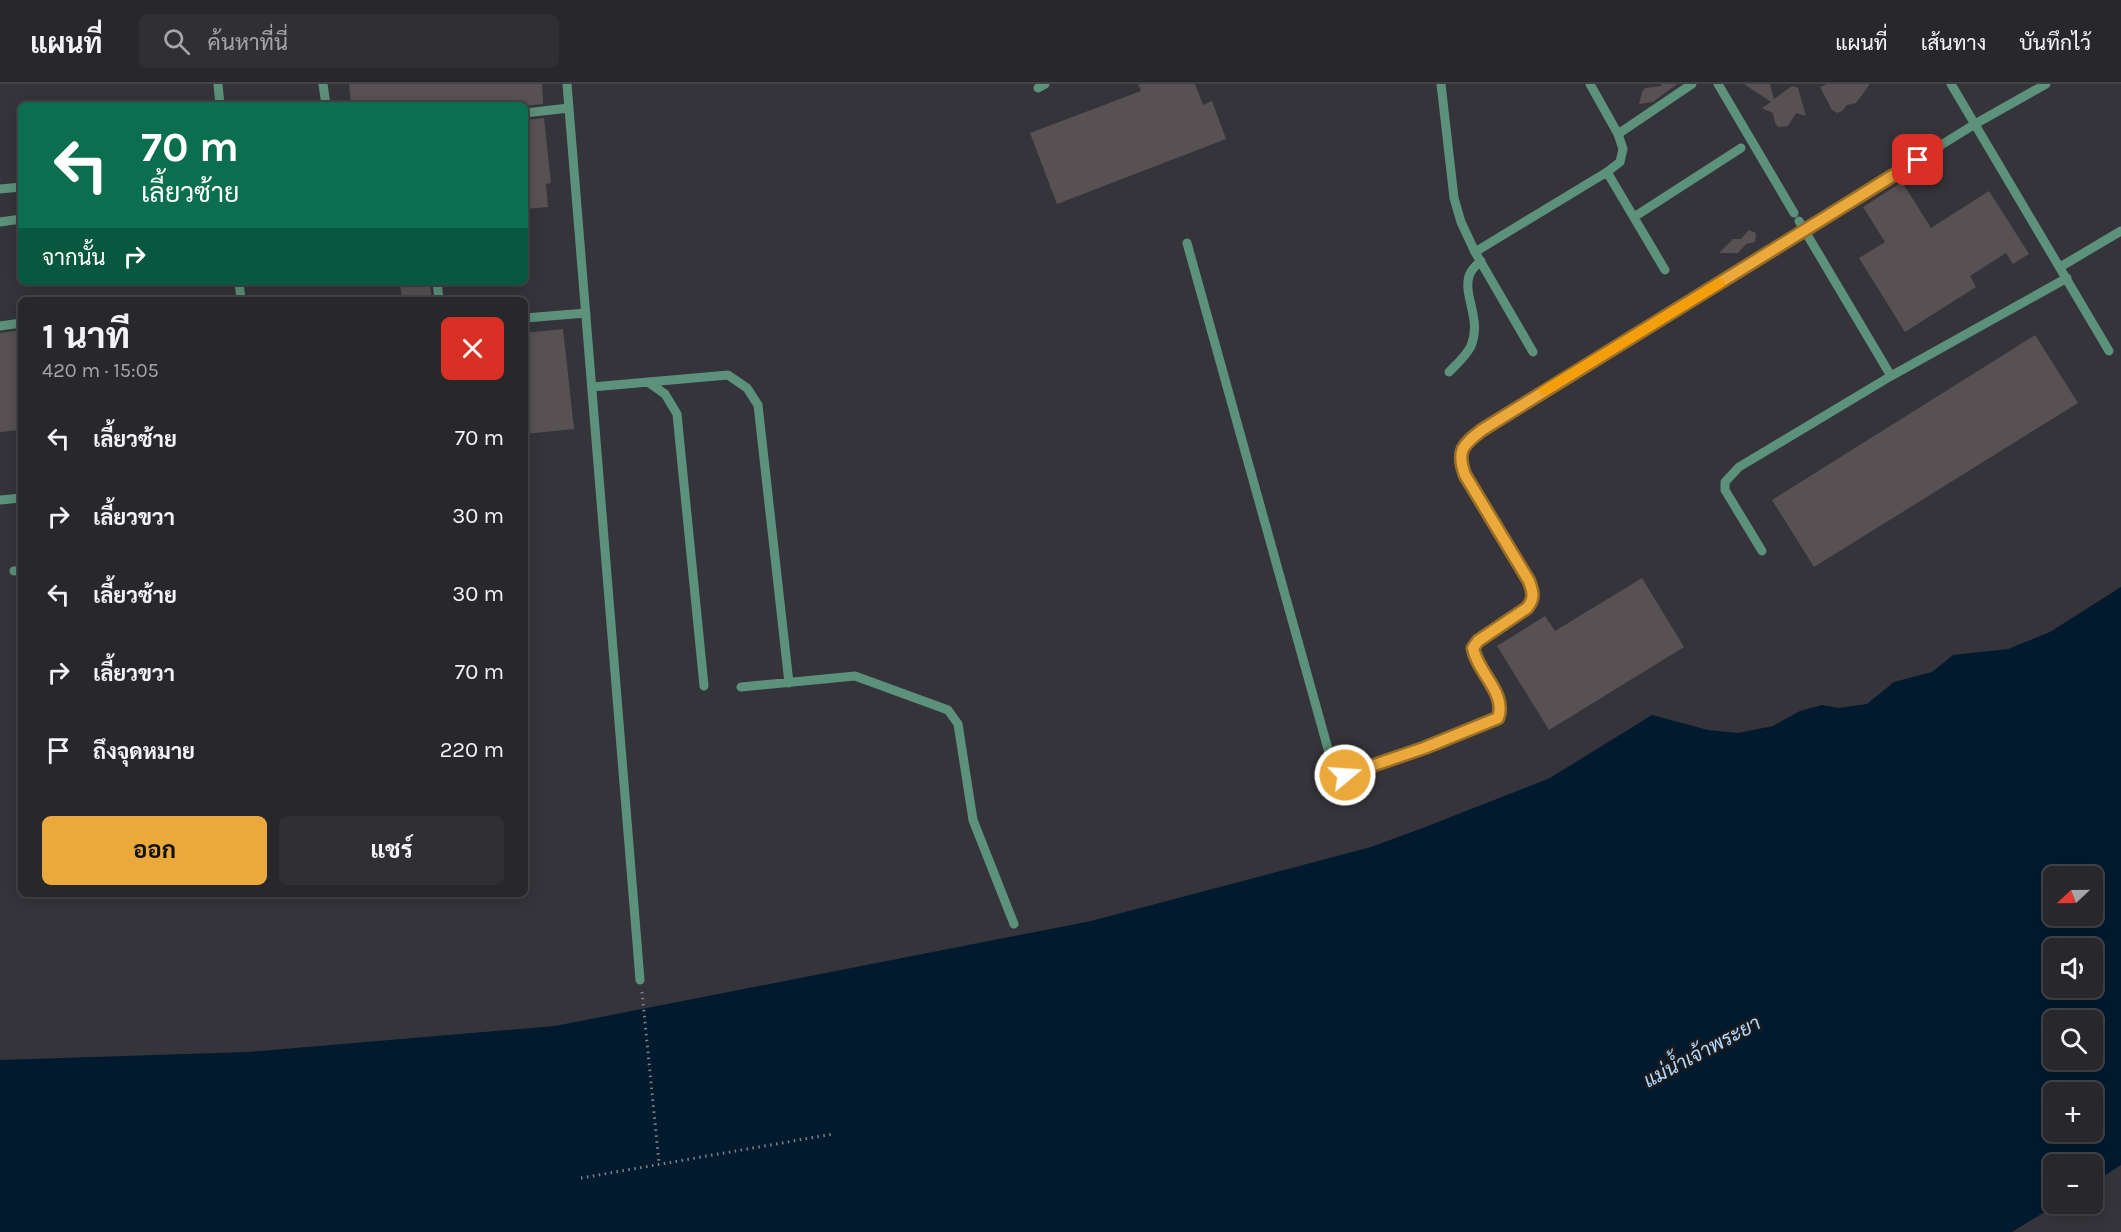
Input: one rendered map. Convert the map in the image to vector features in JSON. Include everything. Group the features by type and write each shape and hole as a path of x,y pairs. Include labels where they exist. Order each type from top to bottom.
{"lane":[{"path":"218,84 220,102"},
{"path":"323,84 326,102"},
{"path":"567,84 640,980"},
{"path":"1441,84 1454,198 1461,222 1533,352"},
{"path":"1476,252 1620,162 1623,149 1618,134 1590,84"},
{"path":"1618,134 1692,84"},
{"path":"1718,84 1891,376"},
{"path":"1951,84 2109,351"},
{"path":"1186,243 1333,767 1345,775 1424,748 1498,718 1501,711 1499,699 1475,656 1473,648 1478,641 1527,608 1533,600 1533,592 1529,581 1465,475 1461,452 1465,444 1482,430 1975,124 2046,84"},
{"path":"528,112 569,108"},
{"path":"1634,217 1741,148"},
{"path":"1607,172 1665,270"},
{"path":"0,189 18,187"},
{"path":"0,222 18,219"},
{"path":"2060,267 2121,231"},
{"path":"1449,372 1470,349 1475,323 1469,277 1481,261"},
{"path":"1762,551 1725,490 1725,482 1738,467 1891,376 2067,278"},
{"path":"528,318 586,313"},
{"path":"0,326 18,323"},
{"path":"592,387 728,375 747,388 758,405 789,683"},
{"path":"648,382 665,394 676,414 704,686"},
{"path":"1,500 18,498"},
{"path":"741,687 855,676 948,710 958,724 974,820 1014,924"}],"path":[{"path":"640,980 659,1163"},
{"path":"581,1178 833,1134"}],"water":[{"name":"แม่น้ำเจ้าพระยา","path":"2121,587 2121,1165 2103,1177 2103,1154 2043,1154 2043,1213 2012,1232 0,1232 0,1060 248,1052 555,1026 1091,921 1371,847 1550,778 1652,715 1708,730 1738,733 1773,726 1800,711 1822,705 1839,708 1867,704 1894,682 1932,672 1953,655 2008,649 2050,632"}],"building":[{"path":"349,84 542,84 543,104 528,106 528,102 351,102"},
{"path":"1138,84 1195,84 1203,105 1212,101 1226,139 1057,204 1030,133 1141,91"},
{"path":"1661,84 1677,84 1653,102 1639,104 1645,88 1662,86"},
{"path":"1744,84 1770,84 1774,99 1792,86 1798,88 1806,116 1796,113 1788,126 1778,127 1773,113 1762,108 1771,102"},
{"path":"1827,84 1870,84 1856,103 1847,105 1837,113 1832,110 1820,87"},
{"path":"544,118 551,183 546,184 548,207 528,209 528,120"},
{"path":"1902,182 1931,228 1989,191 2029,254 2013,264 2006,253 1970,276 1976,287 1905,332 1859,258 1885,242 1863,207"},
{"path":"1749,230 1756,233 1755,242 1746,244 1738,253 1719,253 1733,239 1741,239"},
{"path":"400,285 430,285 432,297 402,297"},
{"path":"563,329 574,429 528,434 528,333"},
{"path":"18,330 18,430 0,432 0,333"},
{"path":"2035,335 2078,403 1814,567 1772,500"},
{"path":"1642,578 1684,647 1549,730 1497,646 1545,616 1555,631"}],"slow traffic":[{"path":"1544,391 1720,283"}],"route":[{"path":"1345,775 1424,748 1498,718 1501,711 1499,699 1475,656 1473,648 1478,641 1527,608 1533,600 1533,592 1529,581 1465,475 1461,462 1461,452 1465,444 1482,430 1918,160"}]}
